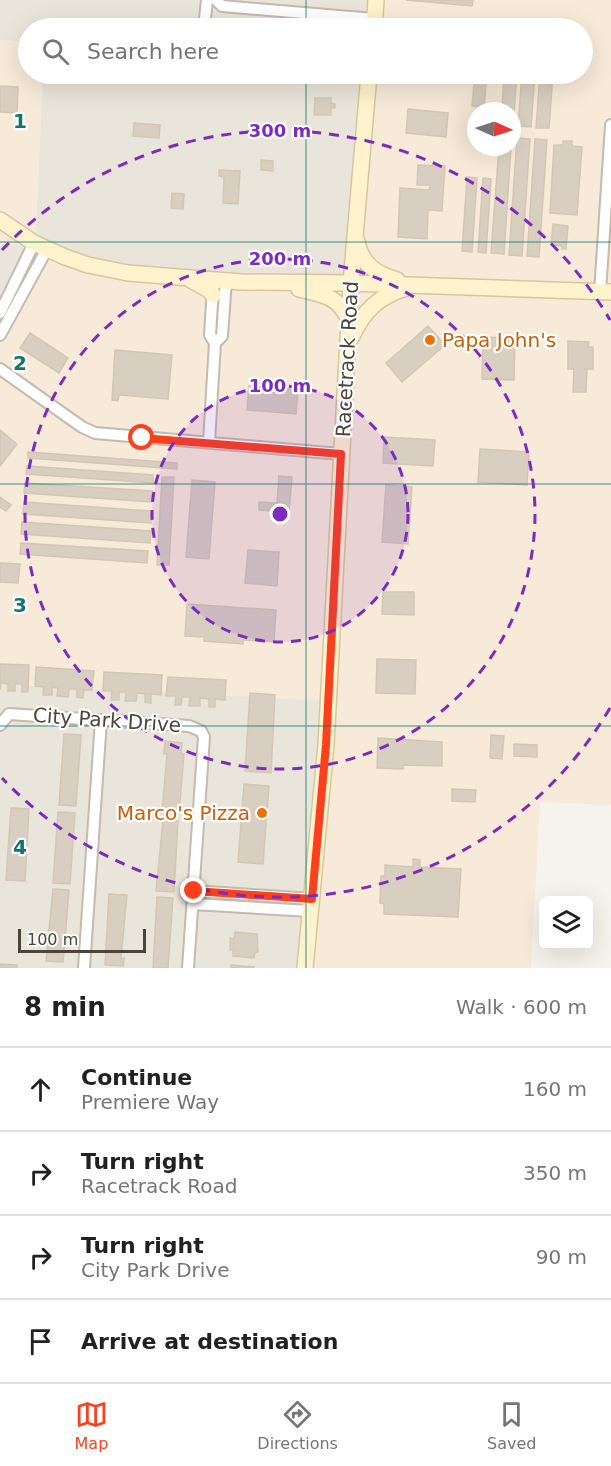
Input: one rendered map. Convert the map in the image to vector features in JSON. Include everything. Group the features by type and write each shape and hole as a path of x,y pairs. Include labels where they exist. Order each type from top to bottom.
{"street":[{"path":"205,18 207,0"},
{"path":"216,0 222,6 323,18"},
{"path":"374,18 376,0"},
{"name":"Racetrack Road","path":"305,968 326,745 351,283 368,84"},
{"path":"0,220 40,246 88,265 128,273 220,280 606,293 611,125"},
{"path":"356,237 358,249 372,271 414,285"},
{"path":"0,313 40,246"},
{"path":"0,334 40,246"},
{"path":"182,278 199,283 213,295"},
{"path":"208,442 215,344 210,335 213,295 220,280"},
{"path":"215,344 222,336 220,280"},
{"path":"273,282 330,297 341,304 349,319"},
{"path":"347,346 370,306 395,291 414,285"},
{"path":"0,369 82,427 95,433 341,454"},
{"name":"City Park Drive","path":"0,725 9,714 189,726 201,731 204,737 188,968"},
{"path":"84,968 101,720"},
{"path":"194,891 311,905"},
{"path":"193,904 311,905"}],"shaded area":[{"path":"0,0 375,0 374,18 18,18 18,41 0,40"},
{"path":"375,0 611,0 611,805 540,802 531,968 302,968 322,701 0,683 0,335 33,289 34,260 353,298 369,84 593,84 593,18 374,18"},
{"path":"0,40 18,41 18,84 43,84 35,246 0,245"},
{"path":"43,84 369,84 354,277 204,282 35,247 33,289 0,335 0,245 35,246"},
{"path":"0,684 322,700 302,968 0,968"}],"building":[{"path":"406,0 473,0 472,6"},
{"path":"474,84 486,84 484,102 472,102"},
{"path":"503,84 516,84 515,102 502,102"},
{"path":"521,84 534,84 531,127 521,126"},
{"path":"539,84 552,84 549,128 536,128"},
{"path":"0,86 18,87 17,113 0,112"},
{"path":"315,98 331,98 331,103 335,104 335,108 331,108 331,115 314,115"},
{"path":"408,109 448,113 446,137 406,133"},
{"path":"134,123 160,125 159,138 133,136"},
{"path":"521,138 530,139 522,256 509,255 516,156 521,156"},
{"path":"535,139 547,140 539,257 527,256"},
{"path":"563,141 572,141 572,146 582,147 577,215 550,213 554,145 563,145"},
{"path":"498,156 510,156 504,254 491,253"},
{"path":"261,160 273,161 273,171 261,170"},
{"path":"418,165 445,166 442,211 428,210 427,239 398,237 400,188 429,190 430,185 417,185"},
{"path":"219,170 240,171 238,204 223,203 224,177 219,176"},
{"path":"467,177 477,178 472,252 462,251"},
{"path":"483,178 491,179 486,253 478,252"},
{"path":"172,193 184,194 183,209 171,208"},
{"path":"553,224 568,226 566,249 562,249 562,246 551,245"},
{"path":"428,326 445,345 402,382 386,363"},
{"path":"30,333 68,358 59,373 20,348"},
{"path":"483,337 515,338 514,380 482,379"},
{"path":"568,341 589,342 588,347 593,347 593,369 587,369 586,392 573,392 574,369 568,369"},
{"path":"115,350 172,355 168,399 119,395 118,401 112,400"},
{"path":"249,386 298,390 296,414 247,410"},
{"path":"0,430 17,444 0,466"},
{"path":"384,437 435,440 433,466 383,463"},
{"path":"480,449 529,452 527,485 478,482"},
{"path":"28,452 177,463 177,469 28,458"},
{"path":"27,466 153,475 153,483 26,474"},
{"path":"279,476 292,477 289,512 259,510 259,502 277,503"},
{"path":"162,477 174,477 169,565 157,565"},
{"path":"192,480 215,482 209,559 186,557"},
{"path":"25,483 152,491 151,502 24,493"},
{"path":"386,485 412,487 408,544 382,542"},
{"path":"0,497 11,505 6,511 0,507"},
{"path":"24,502 151,511 151,523 23,514"},
{"path":"22,522 151,531 150,543 21,534"},
{"path":"21,543 148,551 147,563 20,554"},
{"path":"248,550 279,552 277,586 245,583"},
{"path":"0,563 20,564 18,583 0,582"},
{"path":"383,592 414,592 414,615 382,614"},
{"path":"187,604 276,610 274,642 243,640 243,644 204,641 204,637 185,636"},
{"path":"377,659 416,660 415,694 376,693"},
{"path":"0,664 29,665 28,692 22,692 22,684 15,684 15,691 8,691 8,684 1,683 0,690"},
{"path":"36,667 94,671 92,690 84,690 83,698 77,697 77,689 69,689 68,697 57,696 58,688 52,687 52,695 43,695 44,687 35,686"},
{"path":"104,672 162,675 161,695 151,694 151,703 145,702 145,694 137,693 136,701 125,701 126,692 119,692 119,700 111,700 112,691 103,691"},
{"path":"168,677 226,680 225,700 215,699 215,707 209,707 209,699 200,698 200,706 189,706 190,697 182,697 181,705 175,705 176,696 166,696"},
{"path":"250,693 275,695 271,773 245,771"},
{"path":"64,734 81,735 76,806 59,805"},
{"path":"491,735 504,736 502,759 490,758"},
{"path":"378,738 442,742 442,766 403,765 403,769 377,768"},
{"path":"165,741 182,743 181,754 184,754 179,814 162,813 167,754 164,754"},
{"path":"514,744 537,745 537,757 514,756"},
{"path":"244,784 269,786 263,864 238,862"},
{"path":"452,789 476,790 475,802 452,801"},
{"path":"11,808 29,809 25,881 6,880"},
{"path":"58,812 75,813 70,884 53,883"},
{"path":"163,820 178,821 174,892 156,891"},
{"path":"413,859 420,860 420,867 461,869 458,917 384,914 384,904 380,903 381,876 385,876 385,865 413,867"},
{"path":"53,889 69,890 63,962 46,961"},
{"path":"109,894 127,895 121,958 124,958 123,966 105,965"},
{"path":"157,897 173,898 168,968 153,968"},
{"path":"235,932 257,934 258,952 255,952 254,958 233,956 233,950 230,950 230,938 234,939"},
{"path":"0,964 17,965 17,968 0,968"},
{"path":"231,965 254,967 254,968 231,968"}],"place":[{"name":"Papa John's","path":"430,340"},
{"name":"Marco's Pizza","path":"262,813"}],"route":[{"path":"142,438 341,454 326,745 312,899 194,891"}]}
